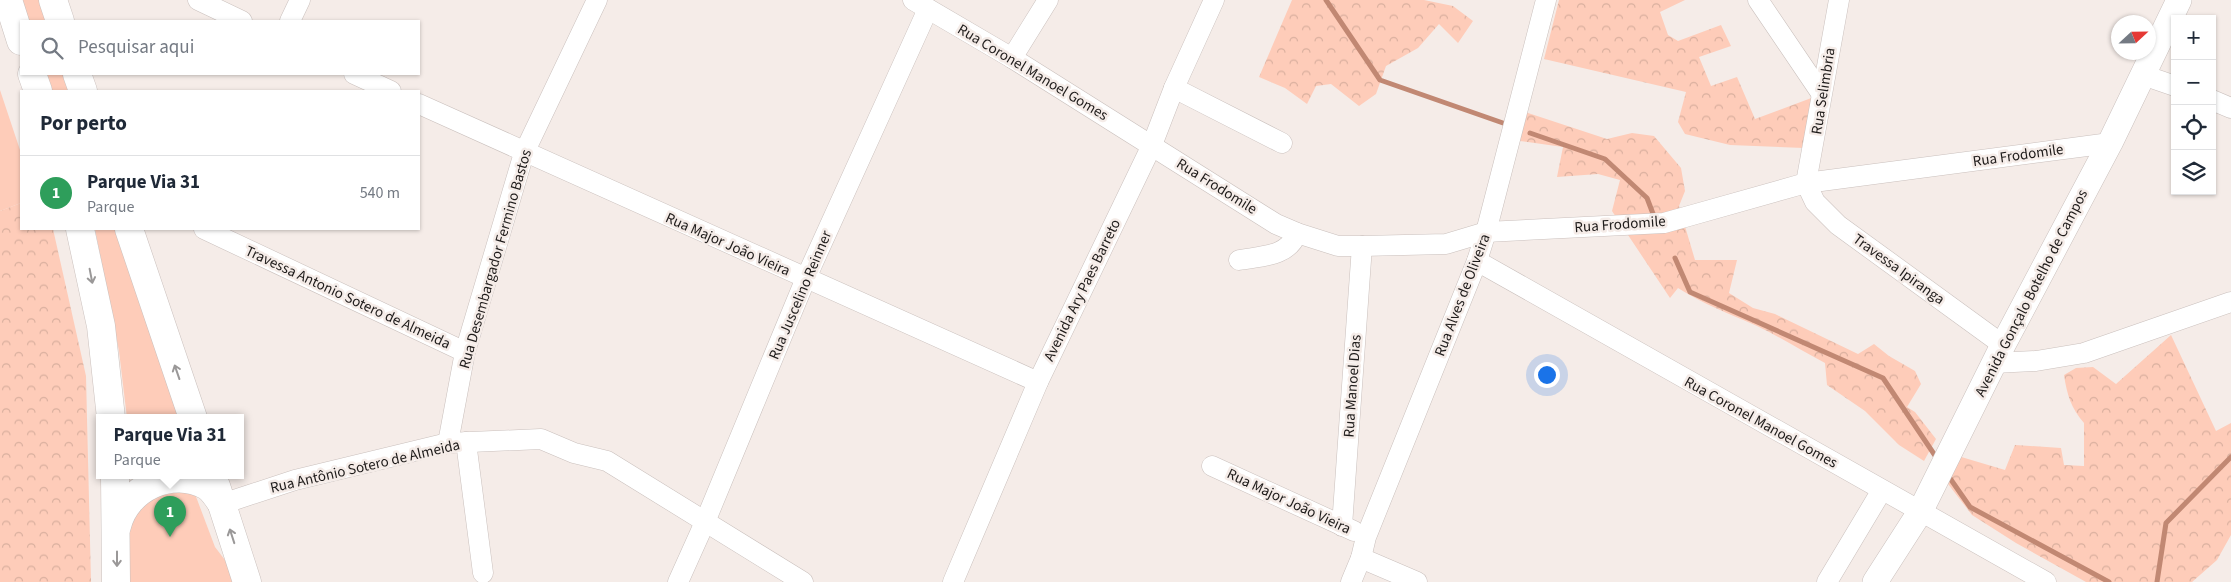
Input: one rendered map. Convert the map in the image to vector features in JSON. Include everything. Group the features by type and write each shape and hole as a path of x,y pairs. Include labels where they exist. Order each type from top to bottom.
{"main road":[{"path":"8,0 20,39"},
{"path":"53,0 60,20"},
{"path":"32,75 38,90"},
{"path":"77,75 83,90"},
{"path":"80,230 101,326 111,414"},
{"path":"129,230 192,414"},
{"path":"115,479 116,582"},
{"path":"117,526 120,515 133,497 147,486 163,480 181,479 202,484 210,488 222,504"},
{"path":"214,479 248,582"}],"street":[{"path":"198,0 240,20"},
{"path":"290,20 300,0"},
{"name":"Rua Desembargador Fermino Bastos","path":"484,573 457,443 465,352 524,153 597,0"},
{"path":"1012,58 1048,0"},
{"name":"Avenida Ary Paes Barreto","path":"953,582 1038,382 1152,145 1174,88 1214,0"},
{"name":"Rua Alves de Oliveira","path":"1351,582 1361,558 1366,537 1486,232 1546,0"},
{"path":"1758,0 1821,93"},
{"name":"Rua Selimbria","path":"1806,183 1839,0"},
{"name":"Avenida Gonçalo Botelho de Campos","path":"1875,582 1920,512 1999,354 2110,143 2179,0"},
{"name":"Rua Coronel Manoel Gomes","path":"921,5 1012,58 1152,145"},
{"name":"Rua Juscelino Reinner","path":"678,582 705,522 921,5"},
{"path":"2143,74 2171,84"},
{"path":"356,75 389,90"},
{"path":"1174,88 1282,143"},
{"path":"2216,102 2231,108"},
{"name":"Rua Major João Vieira","path":"420,104 524,153 1038,382"},
{"name":"Rua Frodomile","path":"1152,145 1276,224 1338,246 1362,246 1446,244 1486,232 1664,223 1806,183 2110,143"},
{"name":"Travessa Ipiranga","path":"1806,183 1815,202 1838,224 1999,354"},
{"name":"Travessa Antonio Sotero de Almeida","path":"206,230 465,352"},
{"path":"1239,260 1282,252 1293,244 1297,233"},
{"name":"Rua Manoel Dias","path":"1342,526 1362,246"},
{"name":"Rua Coronel Manoel Gomes","path":"1476,261 2046,582"},
{"path":"1999,354 2036,360 2084,353 2231,302"},
{"name":"Rua Antônio Sotero de Almeida","path":"222,504 295,480 457,443 541,439 574,453 607,461 803,582"},
{"name":"Rua Major João Vieira","path":"1212,466 1366,537"},
{"path":"1826,582 1882,490"},
{"path":"1361,558 1417,582"}],"green space":[{"path":"21,0 42,0 49,20 28,20"},
{"path":"1292,0 1424,0 1453,6 1473,21 1458,43 1439,24 1418,48 1386,66 1376,94 1359,106 1331,84 1316,86 1307,104 1285,88 1259,77"},
{"path":"1559,0 1685,0 1660,12 1668,35 1678,41 1721,25 1731,46 1699,57 1711,86 1737,77 1755,119 1814,97 1804,148 1730,145 1685,134 1678,122 1686,92 1544,59"},
{"path":"46,75 66,75 72,90 52,90"},
{"path":"0,90 20,150 20,203 0,211"},
{"path":"1525,112 1607,139 1632,133 1654,136 1681,168 1685,191 1679,206 1695,260 1737,260 1729,293 1753,308 1775,314 1858,354 1874,344 1889,356 1915,371 1921,384 1907,407 1915,412 1936,439 1924,461 1899,445 1865,411 1827,385 1825,363 1766,330 1707,304 1678,288 1670,298 1612,211 1620,180 1598,174 1557,177 1563,147 1520,141"},
{"path":"20,203 20,230 53,230 86,376 91,582 0,582 0,211"},
{"path":"95,230 117,230 178,414 127,414 119,351"},
{"path":"2171,335 2216,431 2231,423 2231,535 2217,560 2192,582 2086,582 2016,543 1972,515 1945,480 1958,456 2005,470 2015,445 2061,448 2064,465 2084,466 2084,423 2070,401 2064,375 2076,368 2093,367 2116,384"},
{"path":"154,488 195,494 215,547 228,564 234,582 127,582 130,523"}],"waterway":[{"path":"1326,0 1380,80 1503,123"},
{"path":"1530,133 1605,159 1647,198 1655,219"},
{"path":"1675,258 1690,292 1883,378 1938,460"},
{"path":"2157,582 2166,523 2231,457"},
{"path":"1947,474 1970,507 2109,582"}],"place":[{"name":"Parque Via 31","path":"170,537"}]}
